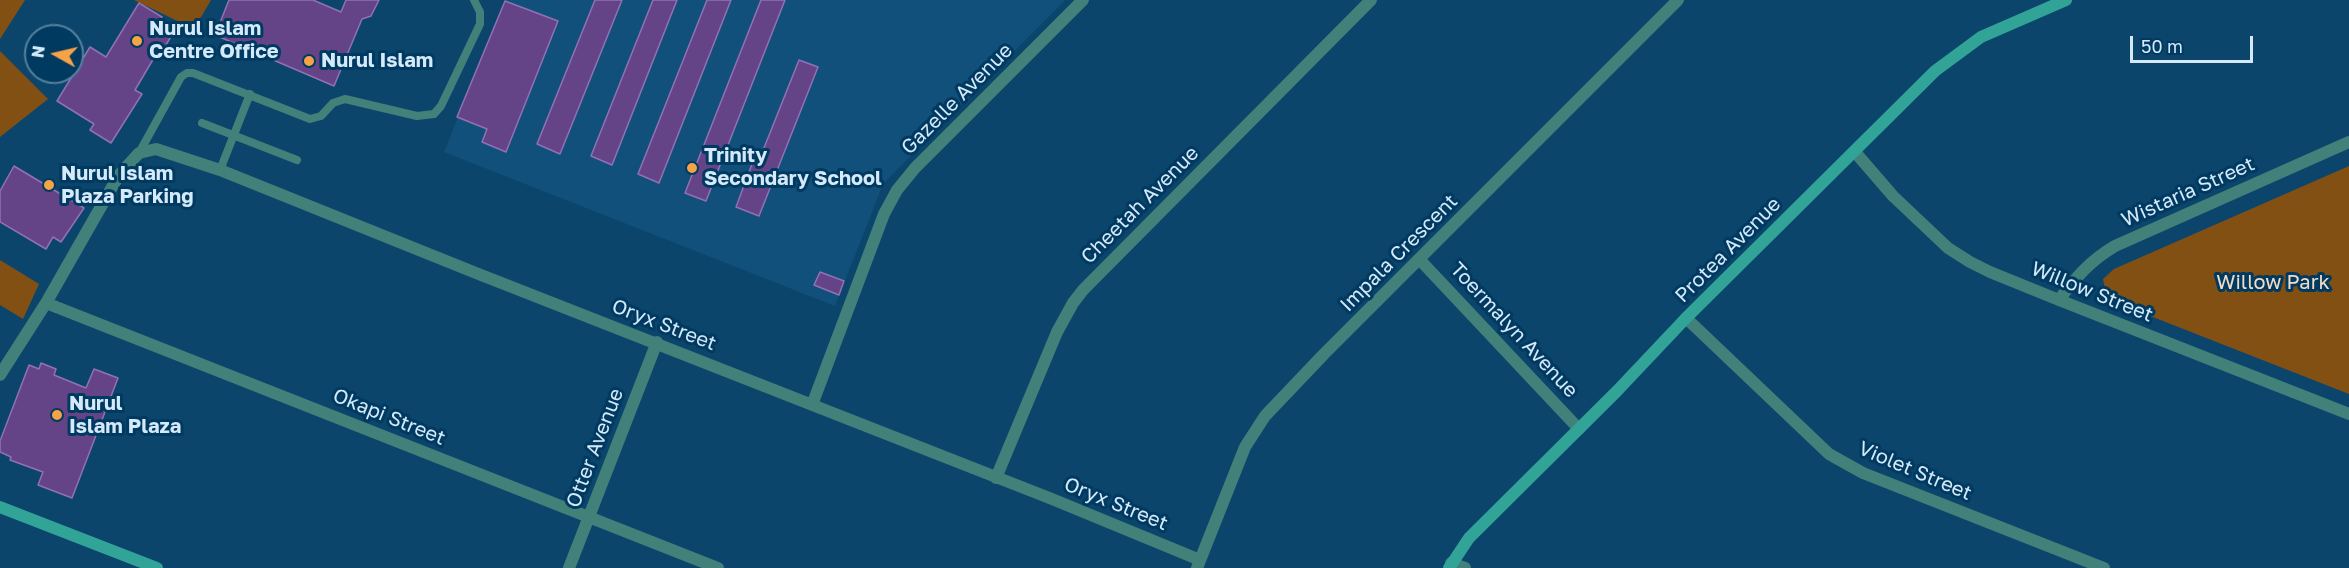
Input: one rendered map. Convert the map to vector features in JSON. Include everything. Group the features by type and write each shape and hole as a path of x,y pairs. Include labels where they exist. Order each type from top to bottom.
{"street":[{"name":"Gazelle Avenue","path":"812,405 884,214 897,190 915,168 1083,0"},
{"name":"Cheetah Avenue","path":"996,478 1058,332 1073,303 1083,290 1371,0"},
{"name":"Impala Crescent","path":"1199,564 1245,447 1254,431 1324,354 1678,0"},
{"name":"Protea Avenue","path":"1450,565 1469,538 1686,318 1855,152 1917,87 1951,57 1981,37 2066,0"},
{"name":"Wistaria Street","path":"2059,300 2075,278 2103,253 2115,246 2349,142"},
{"name":"Oryx Street","path":"139,153 156,149 220,170 1052,499 1199,564"},
{"name":"Willow Street","path":"1855,152 1893,196 1948,248 1990,272 2349,414"},
{"path":"0,375 46,303 119,175 139,153"},
{"name":"Toermalyn Avenue","path":"1420,260 1579,429"},
{"name":"Okapi Street","path":"46,303 718,568"},
{"name":"Violet Street","path":"1686,318 1829,454 1845,464 2104,568"},
{"name":"Otter Avenue","path":"569,568 657,342"},
{"path":"0,507 157,568"},
{"path":"1450,565 1465,568"}],"lane":[{"path":"139,153 181,77 187,73 193,73 250,94 310,119 321,116 333,103 345,99 417,116 434,114 441,106 480,24 480,12 474,0"},
{"path":"220,170 250,94"},
{"path":"202,123 297,160"}],"shaded area":[{"name":"Trinity Secondary School","path":"505,0 1065,0 883,184 835,306 444,152"}],"green space":[{"path":"0,0 25,0 0,39"},
{"path":"134,0 211,0 194,29"},
{"path":"0,51 24,75 24,84 33,84 48,99 0,137"},
{"name":"Willow Park","path":"2349,166 2349,394 2107,299 2103,279 2114,269"},
{"path":"0,260 39,284 23,319 0,305"}],"building":[{"name":"Nurul Islam","path":"229,0 313,0 341,12 346,0 379,0 371,16 362,19 334,86 215,35"},
{"path":"595,0 622,0 560,154 537,144"},
{"path":"653,0 677,0 612,165 591,156"},
{"path":"707,0 731,0 659,183 638,174"},
{"path":"761,0 785,0 706,201 685,193"},
{"path":"505,1 558,21 506,152 482,142 487,129 457,117"},
{"path":"139,3 162,17 159,21 175,30 164,48 161,46 135,90 142,94 111,143 90,130 94,124 57,101 67,84 84,84 84,57 90,47 106,57"},
{"path":"799,60 818,67 759,216 736,207 755,156 760,158"},
{"path":"14,166 84,208 61,242 53,237 46,249 0,222 0,191"},
{"path":"820,272 844,281 839,295 814,285"},
{"name":"Nurul Islam Plaza","path":"41,363 56,369 54,375 86,388 94,369 118,378 72,498 38,485 43,472 10,460 11,457 0,452 0,441 29,365 39,369"}],"place":[{"name":"Nurul Islam Centre Office","path":"137,41"},
{"name":"Nurul Islam","path":"309,61"},
{"name":"Trinity Secondary School","path":"692,168"},
{"name":"Nurul Islam Plaza Parking","path":"49,185"},
{"name":"Nurul Islam Plaza","path":"57,415"}]}
